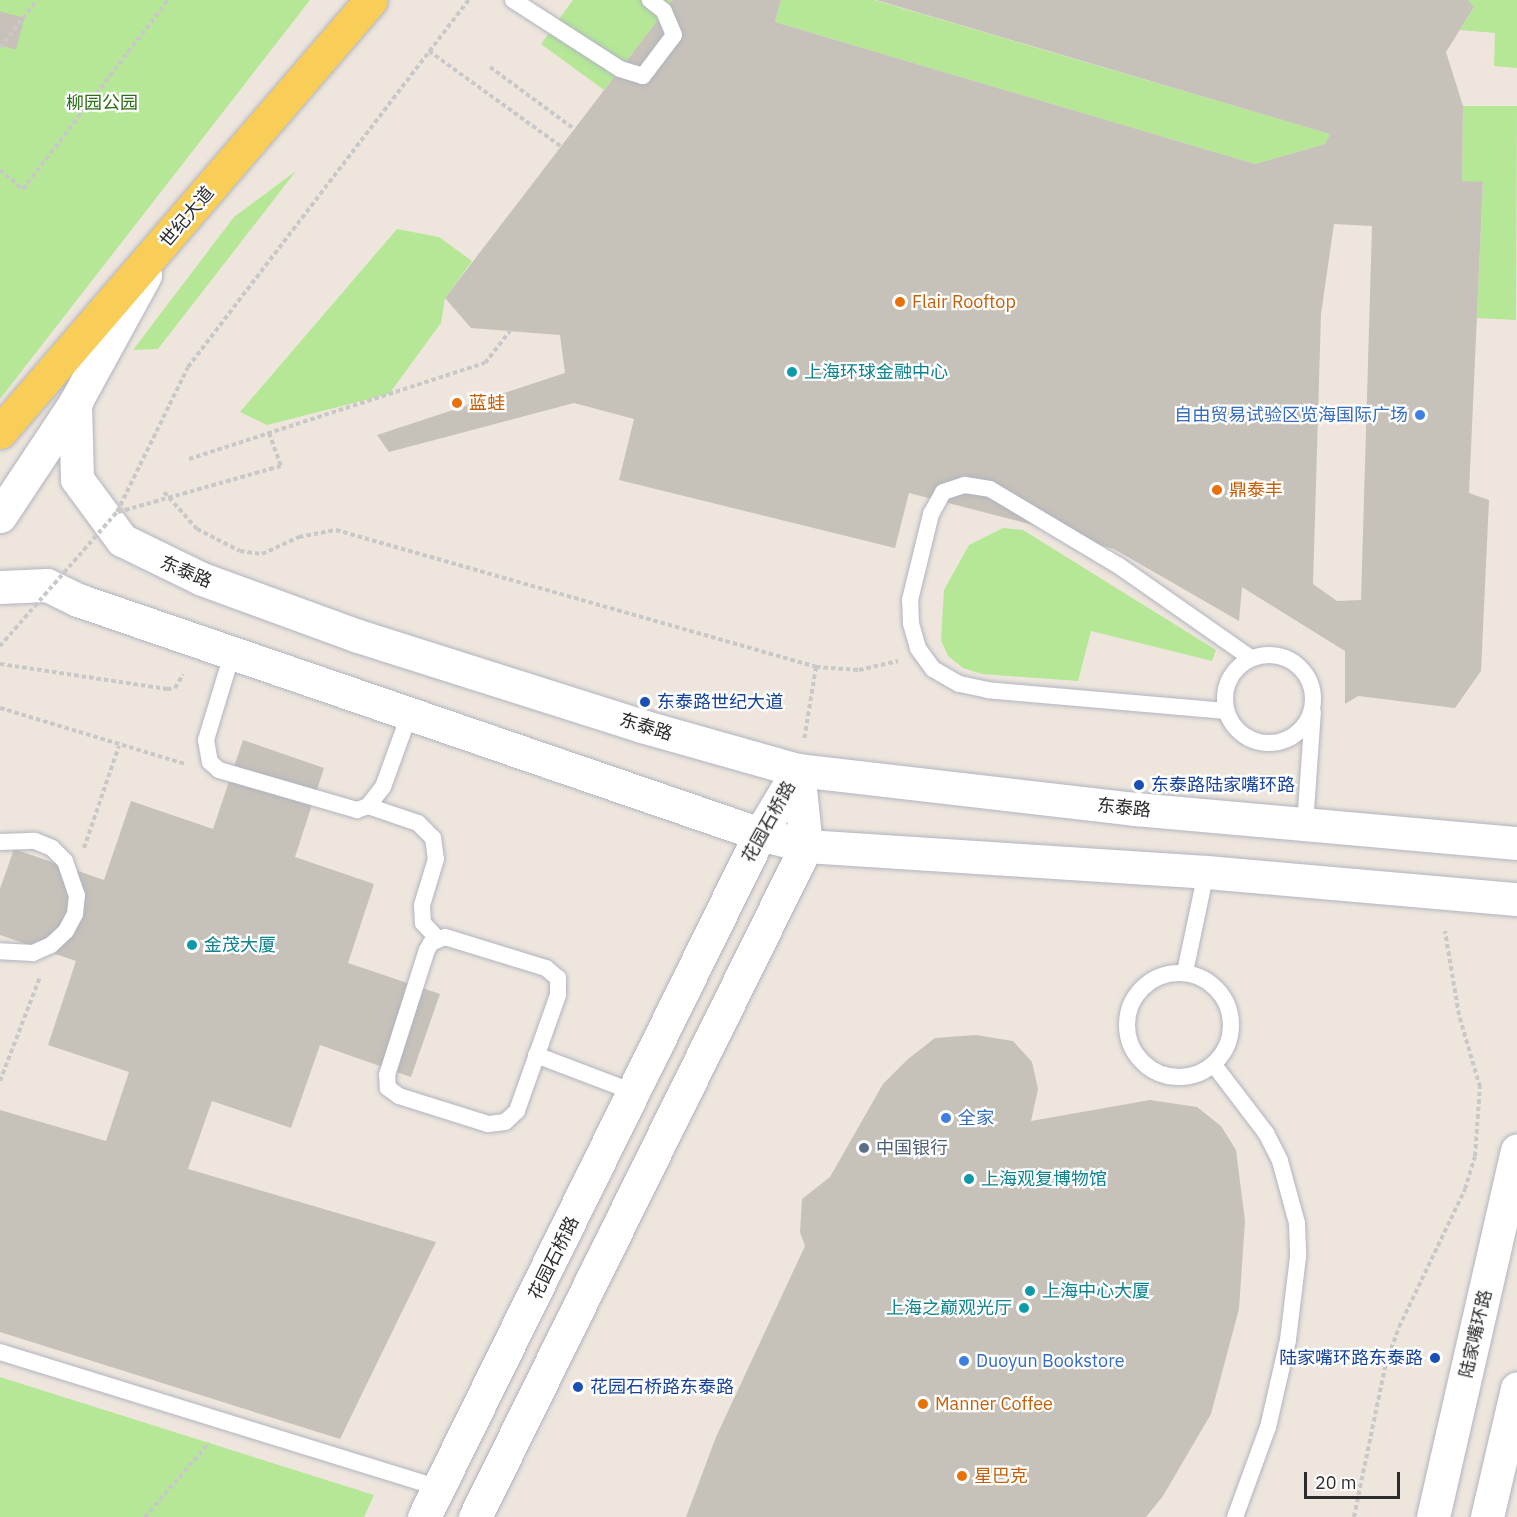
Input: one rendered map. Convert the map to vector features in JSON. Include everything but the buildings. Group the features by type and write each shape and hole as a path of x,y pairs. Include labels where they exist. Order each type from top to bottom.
{"main road":[{"name":"世纪大道","path":"0,432 157,252 371,0"}],"street":[{"name":"东泰路","path":"157,252 78,398 76,479 122,540 161,562 358,636 642,726 798,770 1305,825 1517,843"},
{"path":"0,516 78,398"},
{"path":"0,587 47,585 760,834 806,846 1206,872 1517,899"},
{"name":"花园石桥路","path":"424,1517 636,1093 760,834 798,770"},
{"name":"花园石桥路","path":"798,770 806,846"},
{"path":"475,1517 806,846"},
{"name":"陆家嘴环路","path":"1433,1517 1517,1150"},
{"path":"1487,1517 1517,1388"}],"lane":[{"path":"513,0 620,69 643,76 674,35 664,11 650,0"},
{"path":"1226,711 988,690 959,684 933,669 918,648 911,624 910,600 931,514 943,492 965,485 990,489 1015,501 1119,566 1251,658 1281,656 1306,674 1313,688 1314,731 1305,825"},
{"path":"233,651 208,728 210,762 219,770 345,810 369,806 418,823 433,838 436,859 422,905 423,923 438,939"},
{"path":"1251,658 1229,680 1226,711 1244,736 1258,743 1281,743 1306,725 1313,710 1313,688"},
{"path":"369,806 383,787 410,713"},
{"path":"0,842 35,840 52,848 65,861 74,877 75,914 66,932 51,945 33,953 0,951"},
{"path":"1185,972 1206,872"},
{"path":"438,939 453,939 553,972 560,986 517,1111 498,1125 399,1096 388,1088 387,1075 427,950 438,939"},
{"path":"1185,972 1216,987 1232,1017 1232,1035 1214,1065 1191,1076 1165,1076 1149,1069 1129,1041 1130,1007 1138,992 1151,980 1185,972"},
{"path":"536,1055 636,1093"},
{"path":"1214,1065 1266,1133 1284,1171 1297,1223 1298,1257 1288,1340 1268,1427 1235,1517"},
{"path":"0,1352 439,1488"}],"path":[{"path":"0,48 37,0"},
{"path":"0,170 23,189 168,0"},
{"path":"0,646 117,512 188,367 469,0"},
{"path":"429,51 560,147"},
{"path":"490,68 574,129"},
{"path":"189,459 484,363 510,331"},
{"path":"117,512 281,466 269,433"},
{"path":"164,492 197,529 240,551 262,554 299,537 336,530 816,667 859,670 891,665 918,648"},
{"path":"0,664 162,689 175,688 183,674"},
{"path":"798,770 816,667"},
{"path":"0,708 177,764 210,762"},
{"path":"74,877 119,746"},
{"path":"1354,1517 1386,1363 1399,1328 1465,1189 1475,1156 1480,1087 1452,982 1445,931"},
{"path":"0,1081 51,945"},
{"path":"145,1517 227,1423"}],"green space":[{"name":"柳园公园","path":"0,0 310,0 0,399"},
{"path":"573,0 673,0 604,90 541,44"},
{"path":"781,0 874,0 1330,134 1325,144 1255,164 775,22"},
{"path":"1468,0 1517,0 1517,68 1494,66 1495,33 1460,30 1474,7"},
{"path":"1463,106 1517,106 1516,320 1477,318 1483,183 1462,181"},
{"path":"296,171 158,349 133,350 234,217"},
{"path":"397,229 439,237 472,261 445,298 441,323 389,394 267,425 240,412"},
{"path":"1003,528 1023,530 1216,650 1212,661 1091,631 1078,681 982,674 963,668 948,656 941,640 944,590 969,545"},
{"path":"0,1377 374,1495 364,1517 0,1517"}],"tunnel":[{"path":"0,45 12,0"}],"place":[{"name":"Flair Rooftop","path":"900,302"},
{"name":"上海环球金融中心","path":"792,372"},
{"name":"蓝蛙","path":"457,403"},
{"name":"自由贸易试验区览海国际广场","path":"1420,415"},
{"name":"鼎泰丰","path":"1217,490"},
{"name":"东泰路世纪大道","path":"645,702"},
{"name":"东泰路陆家嘴环路","path":"1139,785"},
{"name":"金茂大厦","path":"192,945"},
{"name":"全家","path":"946,1118"},
{"name":"中国银行","path":"864,1148"},
{"name":"上海观复博物馆","path":"969,1179"},
{"name":"上海中心大厦","path":"1030,1291"},
{"name":"上海之巅观光厅","path":"1024,1308"},
{"name":"陆家嘴环路东泰路","path":"1435,1358"},
{"name":"Duoyun Bookstore","path":"964,1361"},
{"name":"花园石桥路东泰路","path":"578,1387"},
{"name":"Manner Coffee","path":"923,1404"},
{"name":"星巴克","path":"962,1476"}]}
